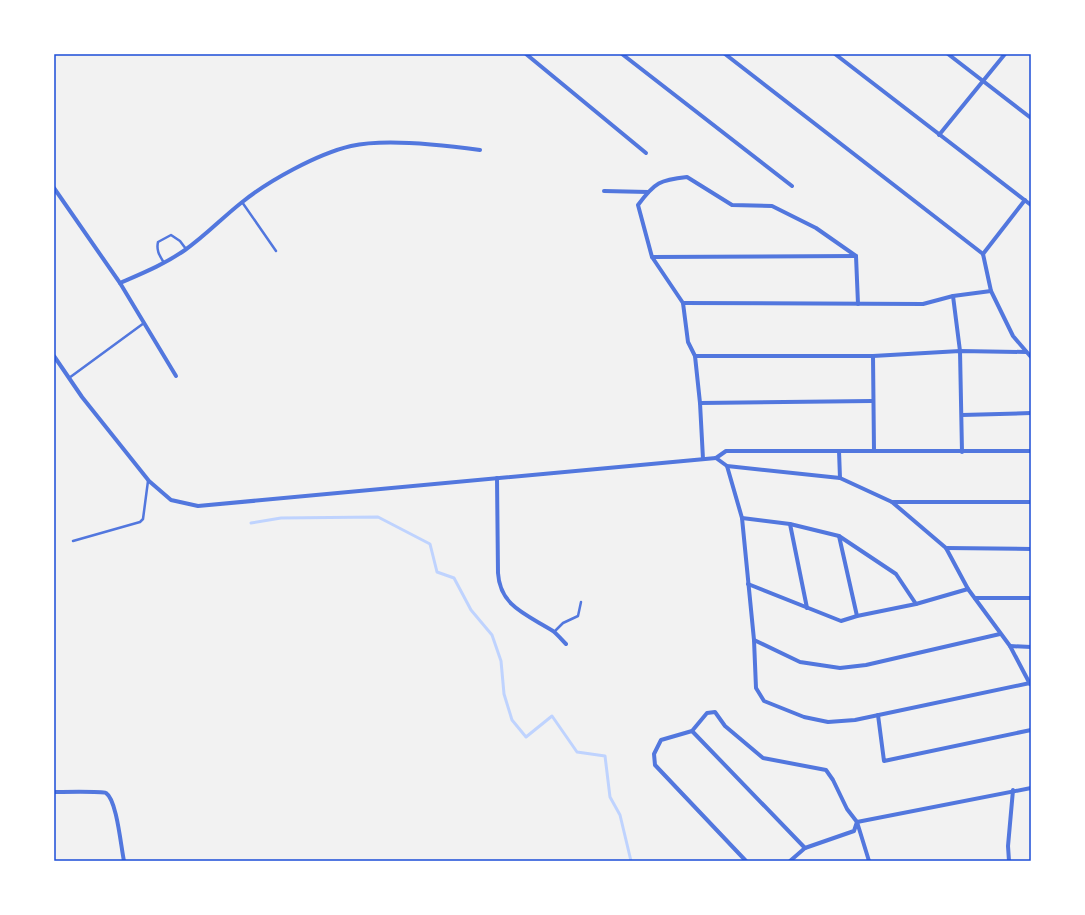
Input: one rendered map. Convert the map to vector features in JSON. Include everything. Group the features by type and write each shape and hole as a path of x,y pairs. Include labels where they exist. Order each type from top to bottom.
{"street":[{"path":"526,54 646,153"},
{"path":"622,54 792,186"},
{"path":"725,54 983,254 991,291 1013,336 1031,357"},
{"path":"835,54 939,136 1031,205"},
{"path":"948,54 1031,118"},
{"path":"939,136 1005,54"},
{"path":"120,283 164,264 186,250 242,202 316,158 351,146 387,143 444,145 480,150"},
{"path":"703,459 700,403 695,356 688,342 683,303 652,257 638,205 648,192 664,180 687,177 732,205 772,206 816,228 856,256"},
{"path":"54,188 120,283 176,376"},
{"path":"604,191 648,192"},
{"path":"983,254 1025,200"},
{"path":"652,257 856,256"},
{"path":"856,256 858,304"},
{"path":"683,303 923,304 953,296 991,291"},
{"path":"953,296 960,351 962,452"},
{"path":"695,356 873,356 960,351 1026,352"},
{"path":"54,356 82,397 148,481 171,500 198,506 716,458 726,451 1031,451"},
{"path":"873,356 872,401 874,451"},
{"path":"700,403 872,401"},
{"path":"962,415 1031,414"},
{"path":"840,451 840,478"},
{"path":"716,458 727,466 840,478 892,502 946,548 968,589 1010,646 1030,684 878,715 828,722 804,717 772,706 764,701 756,688 754,640 742,518 727,466"},
{"path":"497,478 498,582 502,592 511,604 529,618 554,632 566,644"},
{"path":"892,502 1031,502"},
{"path":"742,518 790,524 839,536 896,574 916,604"},
{"path":"790,524 807,608"},
{"path":"839,536 857,616"},
{"path":"946,548 1031,549"},
{"path":"748,584 841,621 857,616 916,604 968,589"},
{"path":"975,598 1031,598"},
{"path":"754,640 800,662 840,668 866,665 1000,634"},
{"path":"1010,646 1031,647"},
{"path":"746,861 655,764 654,754 661,740 692,731 707,713 715,712 725,726 763,758 777,759 804,767 826,770 833,780 847,809 857,822 869,861"},
{"path":"878,715 884,761 1031,730"},
{"path":"692,731 805,848"},
{"path":"857,822 1013,790 1031,788"},
{"path":"1009,861 1008,846 1013,790"},
{"path":"54,792 75,793 99,791 107,794 112,800 124,861"},
{"path":"790,861 805,848 854,831 857,822"}],"lane":[{"path":"242,202 276,251"},
{"path":"164,264 157,250 158,242 171,235 180,241 186,250"},
{"path":"69,378 144,323"},
{"path":"73,541 140,522 144,519 148,481"},
{"path":"554,632 563,623 578,616 581,602"}],"waterway":[{"path":"251,523 281,518 378,517 430,544 437,572 454,578 471,610 492,635 501,661 504,694 512,720 526,737 552,716 577,752 605,756 610,797 620,815 631,861"}]}
